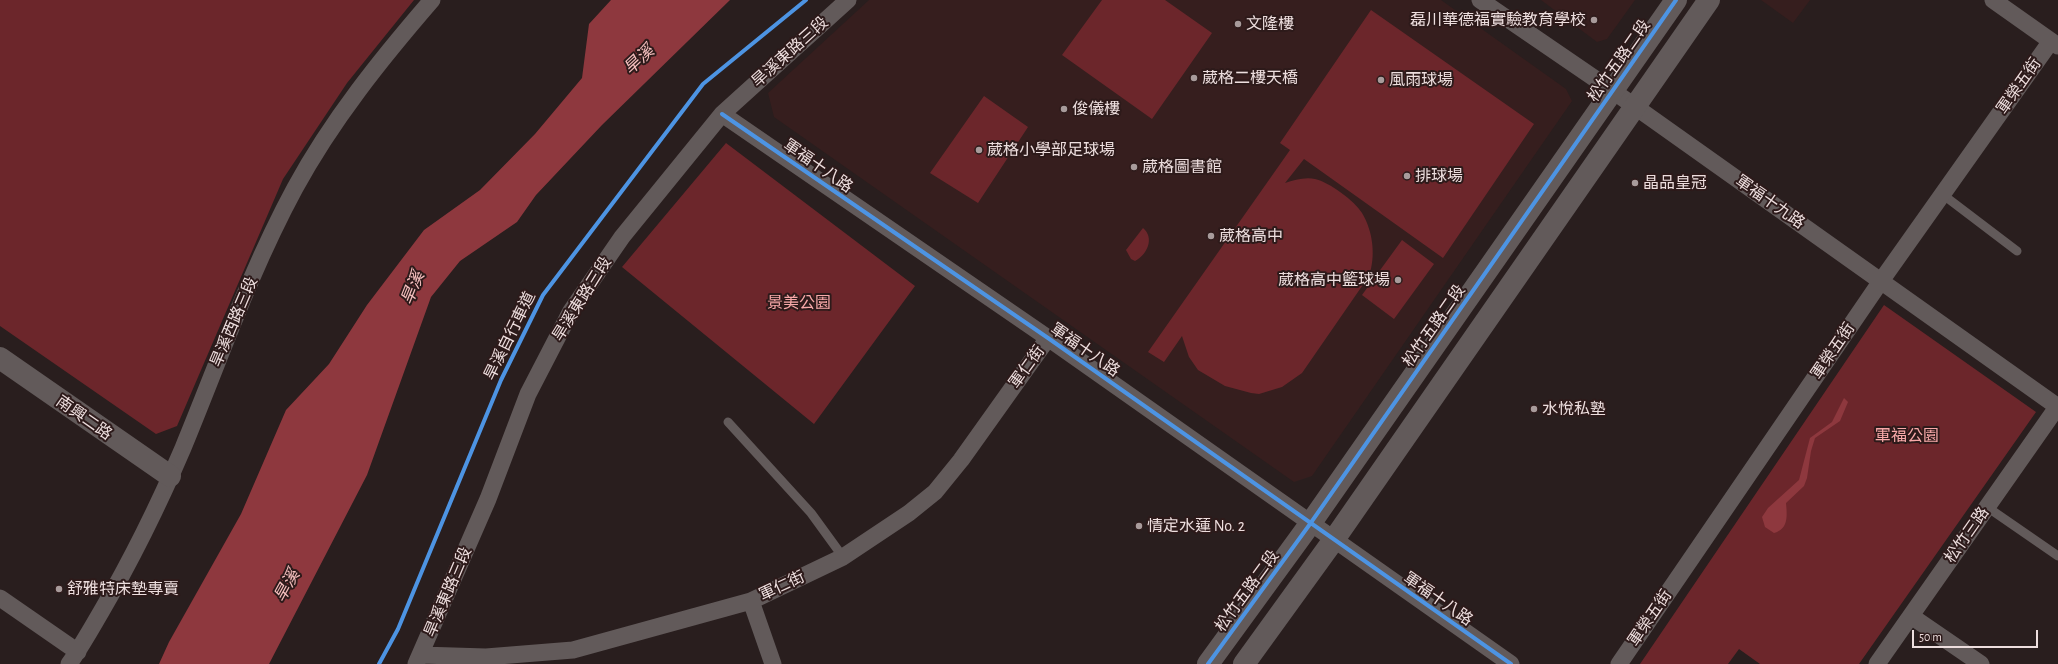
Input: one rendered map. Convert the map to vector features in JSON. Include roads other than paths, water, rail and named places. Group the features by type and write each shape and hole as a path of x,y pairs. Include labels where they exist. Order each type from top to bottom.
{"street":[{"name":"旱溪西路三段","path":"74,658 118,582 170,476 259,262 295,188 341,114 389,50 432,0"},
{"name":"旱溪東路三段","path":"418,659 488,499 528,394 571,311 622,237 722,114 848,0"},
{"name":"軍福十九路","path":"1480,0 1613,91 2058,406"},
{"name":"松竹五路二段","path":"1208,664 1310,524 1676,0"},
{"path":"1247,663 1709,0"},
{"path":"1993,0 2054,43"},
{"name":"軍榮五街","path":"1619,664 1881,281 1942,194 2054,43"},
{"name":"軍福十八路","path":"722,114 1048,338 1310,524 1511,664"},
{"name":"軍仁街","path":"418,659 486,658 573,650 751,601 843,557 909,513 935,492 961,460 1048,338"},
{"name":"南興二路","path":"0,358 170,476"},
{"name":"松竹三路","path":"1877,664 2058,406"},
{"path":"0,598 74,658"},
{"path":"751,601 774,664"},
{"path":"1911,616 1981,664"}],"lane":[{"path":"1942,194 2017,251"},
{"path":"728,422 811,513 843,557"},
{"path":"1987,507 2058,556"}],"water":[{"name":"旱溪","path":"611,0 730,0 602,125 536,195 517,222 460,261 431,297 367,475 269,664 159,664 169,642 241,514 286,410 329,364 367,305 424,230 480,190 535,134 582,78 589,24"},
{"path":"1844,398 1848,402 1840,421 1815,438 1804,486 1786,503 1787,517 1785,525 1779,531 1774,533 1765,527 1762,517 1768,508 1799,480 1810,438 1832,422"}],"place":[{"name":"磊川華德福實驗教育學校","path":"1594,20"},
{"name":"文隆樓","path":"1238,24"},
{"name":"葳格二樓天橋","path":"1194,78"},
{"name":"風雨球場","path":"1381,80"},
{"name":"俊儀樓","path":"1064,109"},
{"name":"葳格小學部足球場","path":"979,150"},
{"name":"葳格圖書館","path":"1134,167"},
{"name":"排球場","path":"1407,176"},
{"name":"晶品皇冠","path":"1635,183"},
{"name":"葳格高中","path":"1211,236"},
{"name":"葳格高中籃球場","path":"1398,280"},
{"name":"水悅私塾","path":"1534,409"},
{"name":"情定水蓮 No. 2","path":"1139,526"},
{"name":"舒雅特床墊專賣","path":"59,589"}],"park label":[{"name":"景美公園","path":"799,303"},
{"name":"軍福公園","path":"1907,436"}]}
